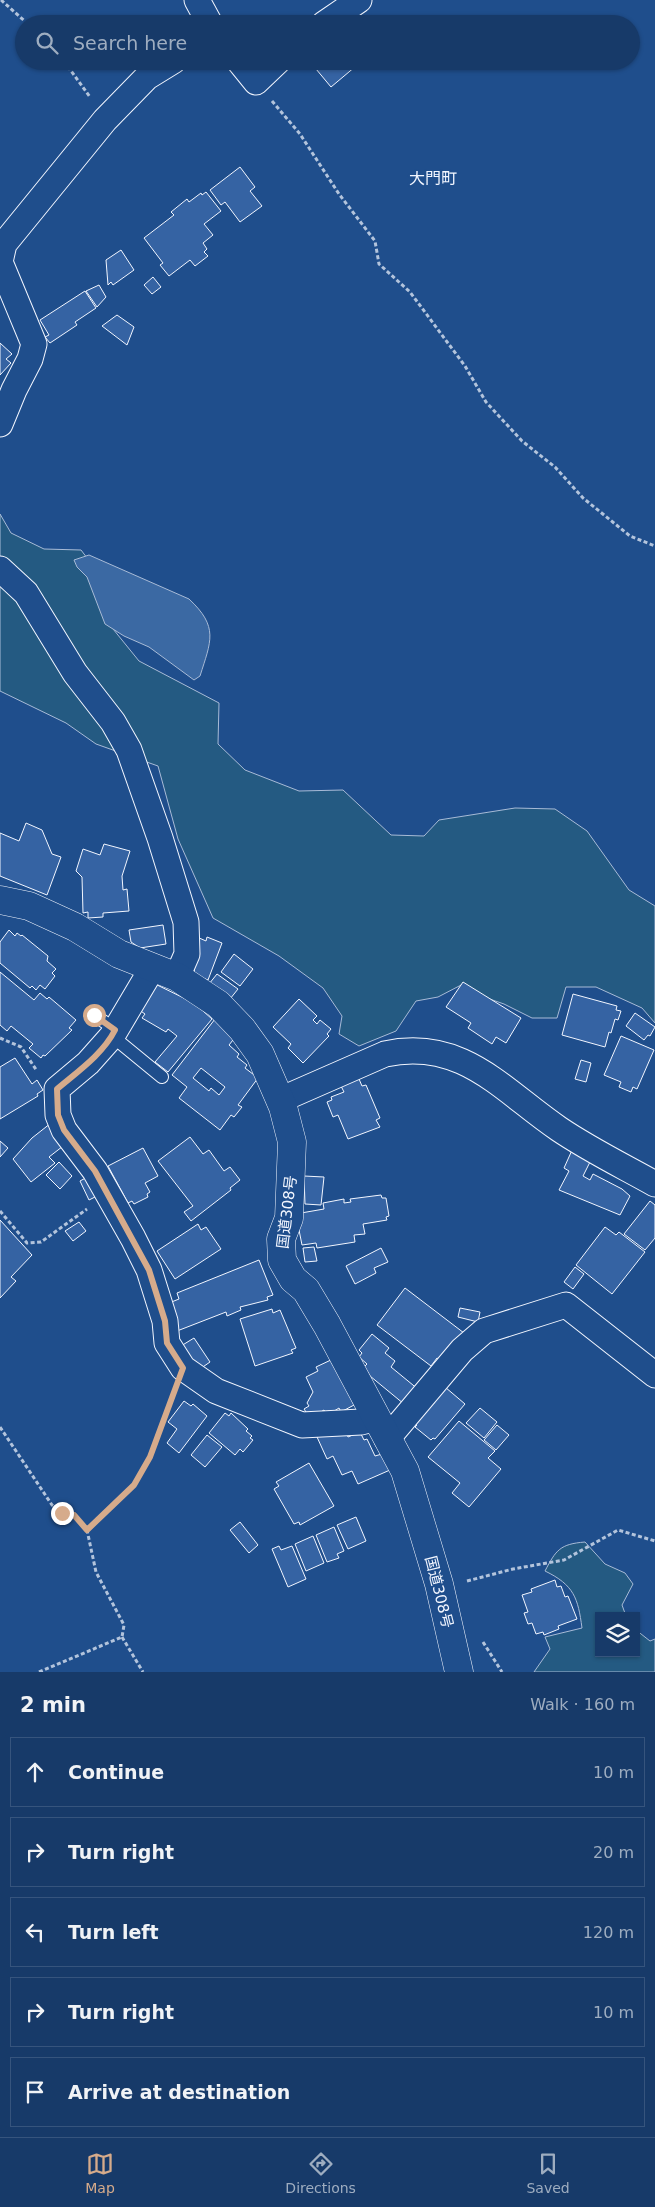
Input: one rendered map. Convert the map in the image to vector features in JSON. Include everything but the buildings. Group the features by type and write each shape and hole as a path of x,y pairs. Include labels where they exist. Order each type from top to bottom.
{"highway":[{"name":"国道308号","path":"0,900 30,906 75,927 119,954 165,972 218,1004 242,1030 260,1054 280,1100 292,1142 293,1166 288,1218 281,1239 282,1260 293,1279 306,1290 404,1470 440,1584 459,1672"}],"street":[{"path":"197,0 205,15"},
{"path":"337,15 359,0"},
{"path":"0,424 14,390 30,359 34,344 0,262 4,244 100,126 147,77 158,70"},
{"path":"246,70 256,82 269,70"},
{"path":"0,569 26,593 75,673 113,722 129,750 160,838 186,922 187,954 165,972 88,1063 57,1089 58,1115 64,1130 95,1171 149,1270 165,1321 167,1343 183,1368 216,1391 302,1425 382,1429 462,1350 484,1331 566,1305 655,1375"},
{"path":"280,1100 385,1054 400,1050 427,1051 460,1059 505,1086 560,1130 655,1184"}],"lane":[{"path":"94,1015 162,1077"}],"path":[{"path":"1,0 18,15"},
{"path":"70,70 96,106 100,126"},
{"path":"256,82 300,134 339,194 375,241 379,264 410,292 466,366 486,402 522,441 555,467 583,498 630,536 655,546"},
{"path":"0,1038 21,1047 37,1072 57,1089"},
{"path":"0,1211 27,1243 41,1242 93,1205 110,1197"},
{"path":"87,1530 134,1485 150,1457 183,1368"},
{"path":"0,1427 52,1506 62,1513 74,1515 87,1530 96,1572 124,1625 122,1637 143,1672"},
{"path":"464,1582 513,1569 564,1560 618,1530 655,1541"},
{"path":"39,1672 122,1637"}],"shaded area":[{"path":"0,514 11,533 44,549 81,550 119,600 109,624 139,661 219,703 218,744 245,770 299,791 343,790 391,835 424,836 439,820 515,808 555,809 587,831 629,890 655,906 655,1023 642,1008 596,987 566,987 557,1018 532,1018 504,1004 481,996 463,984 438,997 416,1001 396,1031 359,1046 339,1034 342,1016 323,988 279,956 213,918 178,839 158,766 96,744 66,723 0,691"},
{"path":"89,555 189,599 199,609 209,626 210,635 200,676 194,680 149,647 124,636 105,624 87,577 77,567 74,560"},
{"path":"585,1542 605,1564 625,1573 633,1584 622,1605 625,1612 595,1612 595,1657 640,1657 640,1633 650,1641 655,1639 655,1672 534,1672 550,1649 545,1637 582,1628 579,1608 573,1594 555,1576 545,1571 552,1558 560,1549"}],"district":[{"name":"大門町","path":"433,178"}],"route":[{"path":"62,1513 74,1515 87,1530 134,1485 150,1457 183,1368 167,1343 165,1321 149,1270 95,1171 64,1130 58,1115 57,1089 88,1063 115,1030 94,1015"}]}
